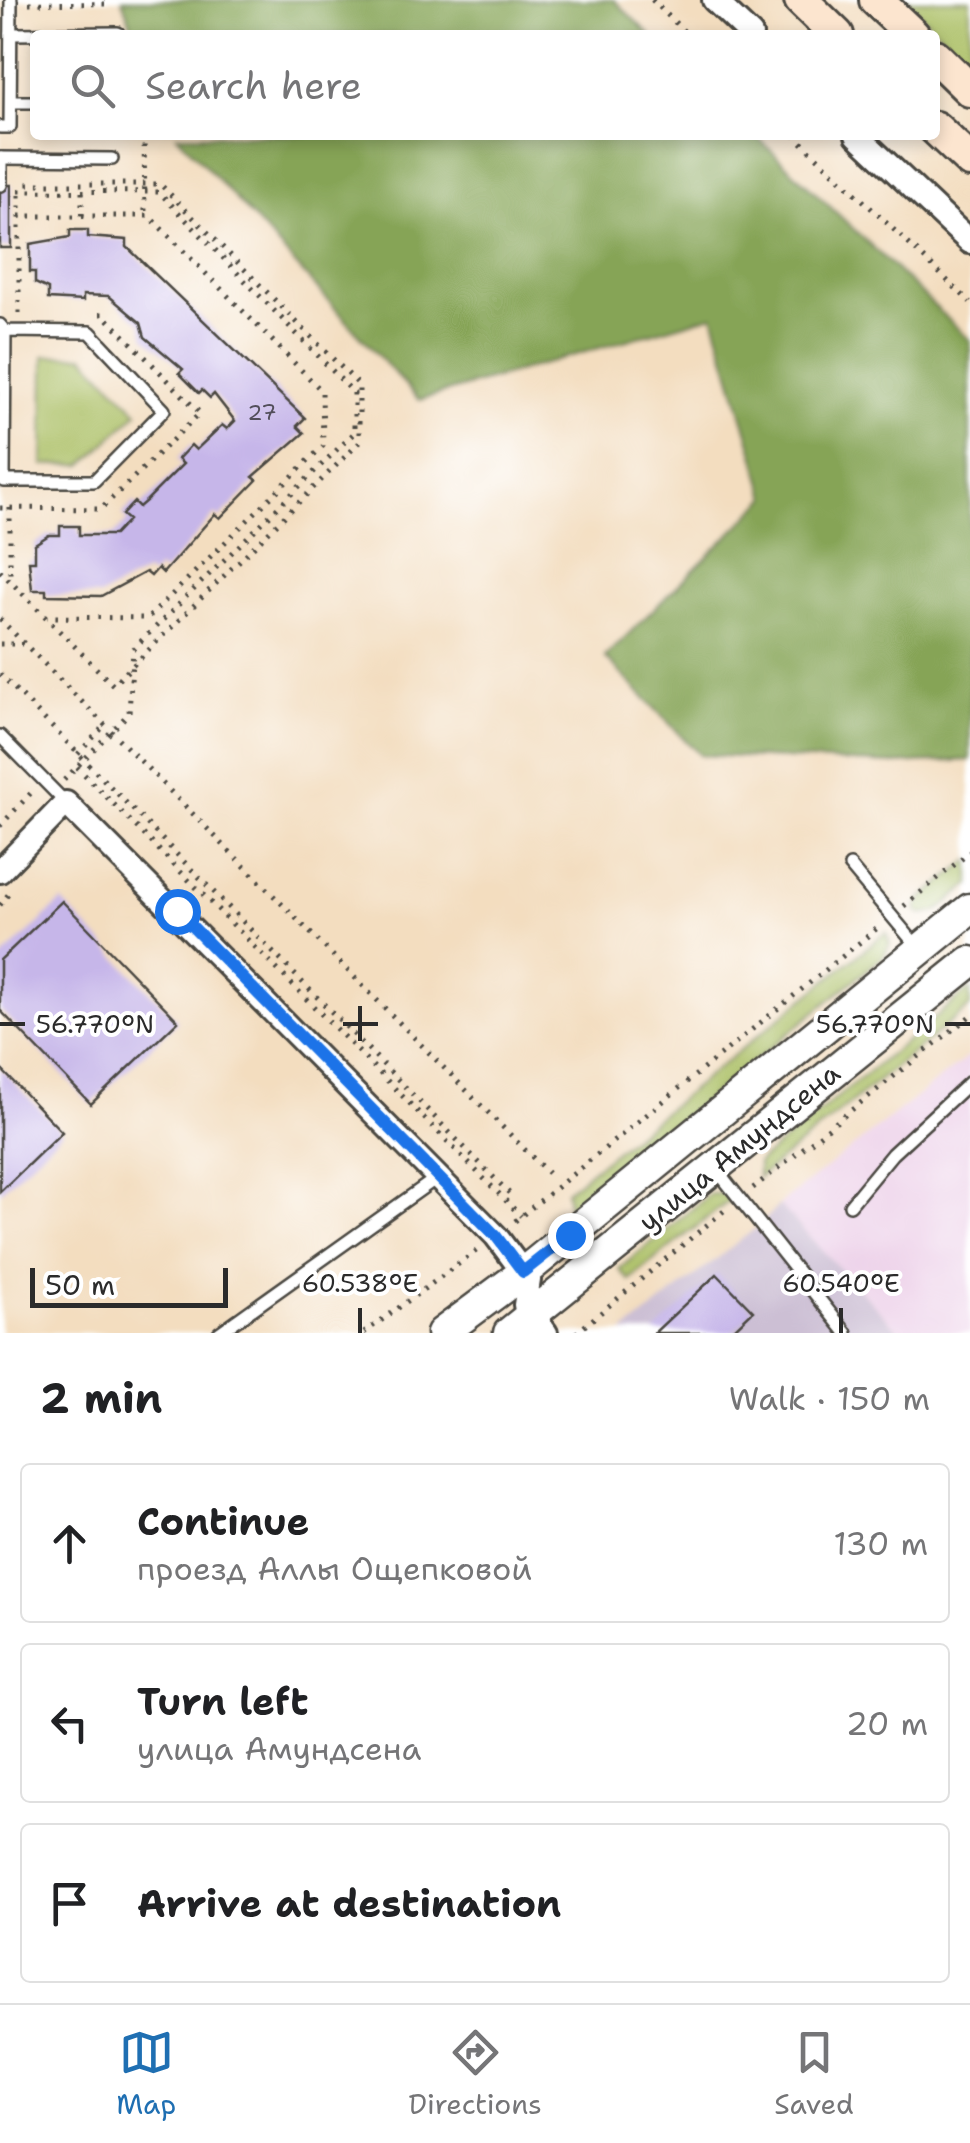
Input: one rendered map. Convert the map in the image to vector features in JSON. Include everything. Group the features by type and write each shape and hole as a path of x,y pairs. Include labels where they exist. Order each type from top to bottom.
{"main road":[{"path":"801,0 833,30"},
{"path":"876,0 908,30"},
{"path":"940,61 970,90"},
{"path":"940,133 970,161"}],"street":[{"path":"714,0 746,30"},
{"path":"862,140 970,242"},
{"path":"0,871 61,797 496,1236 529,1280 525,1304 529,1328"},
{"name":"улица Амундсена","path":"442,1333 523,1272 970,909"},
{"name":"улица Амундсена","path":"529,1328 713,1166 970,962"}],"lane":[{"path":"0,127 10,127 11,2"},
{"path":"11,34 30,34"},
{"path":"11,102 30,102"},
{"path":"1,184 1,158 112,159"},
{"path":"2,328 90,332 164,410 94,481 4,481 2,328"},
{"path":"1,737 61,797"},
{"path":"850,866 920,950"},
{"path":"850,1205 892,1154 970,1082"},
{"path":"713,1166 846,1333"},
{"path":"219,1333 438,1177"}],"path":[{"path":"652,0 683,30"},
{"path":"11,2 109,4"},
{"path":"144,140 145,216"},
{"path":"799,140 970,302"},
{"path":"0,571 113,686 359,443 359,385 160,184 82,188"},
{"path":"19,187 159,192 354,393 354,433 133,649 129,712 77,767 61,797"},
{"path":"82,188 82,216"},
{"path":"19,216 145,216 322,391 322,446 148,618 46,617"},
{"path":"10,508 10,582"},
{"path":"0,619 548,1173"},
{"path":"0,644 24,644"},
{"path":"0,674 514,1198"},
{"path":"78,754 105,725"},
{"path":"77,767 521,1216"},
{"path":"0,826 44,780"},
{"path":"364,1333 496,1236 970,852"},
{"path":"576,1333 970,1016"}],"shaded area":[{"path":"970,1055 970,1333 901,1333 779,1205"},
{"path":"779,1205 901,1333 623,1333 762,1223"}],"green space":[{"path":"122,0 614,0 645,30 133,30"},
{"path":"906,0 970,0 970,63 940,30"},
{"path":"182,140 760,140 970,340 970,760 895,764 700,755 605,657 767,498 713,315 419,400"},
{"path":"44,356 84,356 138,412 83,465 43,465"},
{"path":"970,860 970,885 937,912 922,915 916,910 921,899"},
{"path":"886,932 890,944 884,956 569,1211 566,1191"},
{"path":"970,989 970,1007 758,1178 758,1162"},
{"path":"710,1194 725,1194 730,1200 629,1280 619,1269"}],"building":[{"path":"0,185 11,185 11,248 0,248"},
{"path":"70,230 88,230 88,237 127,240 127,247 305,418 297,426 304,433 253,477 257,480 220,518 215,514 163,573 158,568 151,576 146,572 101,596 46,595 46,590 32,590 29,561 35,561 35,544 49,535 60,535 60,526 79,526 79,535 114,535 128,520 122,515 134,502 139,507 183,464 178,459 191,445 196,450 222,425 227,429 235,421 214,394 210,398 202,390 199,393 179,373 183,369 145,337 141,323 109,296 83,295 83,301 48,299 48,289 35,283 35,272 30,272 30,244 70,237"},
{"path":"62,901 178,1021 91,1104 0,1010 0,960"},
{"path":"0,1068 62,1132 0,1192"},
{"path":"717,1274 753,1311 730,1333 654,1333"}],"route":[{"path":"177,911 496,1236 523,1272 570,1235"}]}
